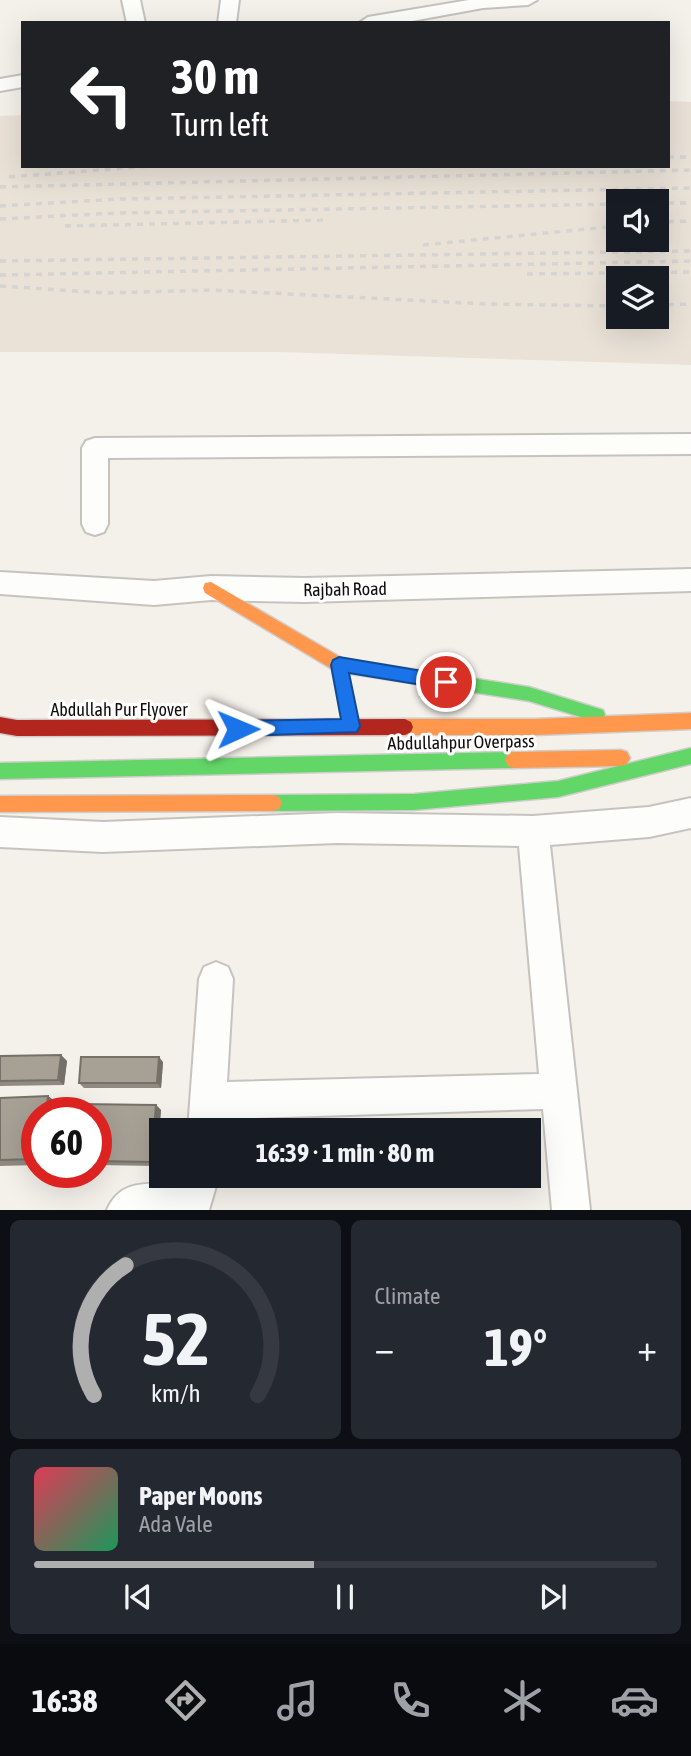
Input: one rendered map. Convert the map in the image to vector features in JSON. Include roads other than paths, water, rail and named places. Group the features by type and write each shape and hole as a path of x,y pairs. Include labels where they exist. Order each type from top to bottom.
{"main road":[{"path":"211,588 339,665 529,694 626,724"},
{"path":"339,665 351,726"},
{"name":"Abdullahpur Overpass","path":"238,729 351,726 535,727 691,721"},
{"name":"Abdullah Pur Flyover","path":"0,725 17,728 238,729"},
{"path":"0,804 414,802 558,789 691,756"},
{"name":"Abdullahpur Overpass","path":"0,771 691,756"}],"street":[{"path":"131,0 136,21"},
{"path":"227,21 230,0"},
{"path":"379,21 482,3 528,0"},
{"path":"0,85 21,81"},
{"path":"96,524 95,448 691,444"},
{"name":"Rajbah Road","path":"0,583 154,593 211,588 305,590 691,580"},
{"path":"0,832 103,837 337,828 533,831 649,822 691,813"},
{"path":"533,831 571,1210"},
{"path":"216,979 207,1116 559,1091"},
{"path":"126,1210 135,1203 187,1203 195,1198 197,1188"}],"railway":[{"path":"670,157 691,157"},
{"path":"9,177 126,168"},
{"path":"0,187 691,170"},
{"path":"0,206 120,199 691,188"},
{"path":"669,203 691,203"},
{"path":"0,219 117,213 606,204"},
{"path":"65,226 327,220"},
{"path":"669,222 691,221"},
{"path":"423,245 606,227"},
{"path":"0,261 691,251"},
{"path":"0,275 691,261"},
{"path":"527,274 691,272"},
{"path":"0,286 106,293 211,290 486,304 606,306"},
{"path":"669,305 691,304"}]}
